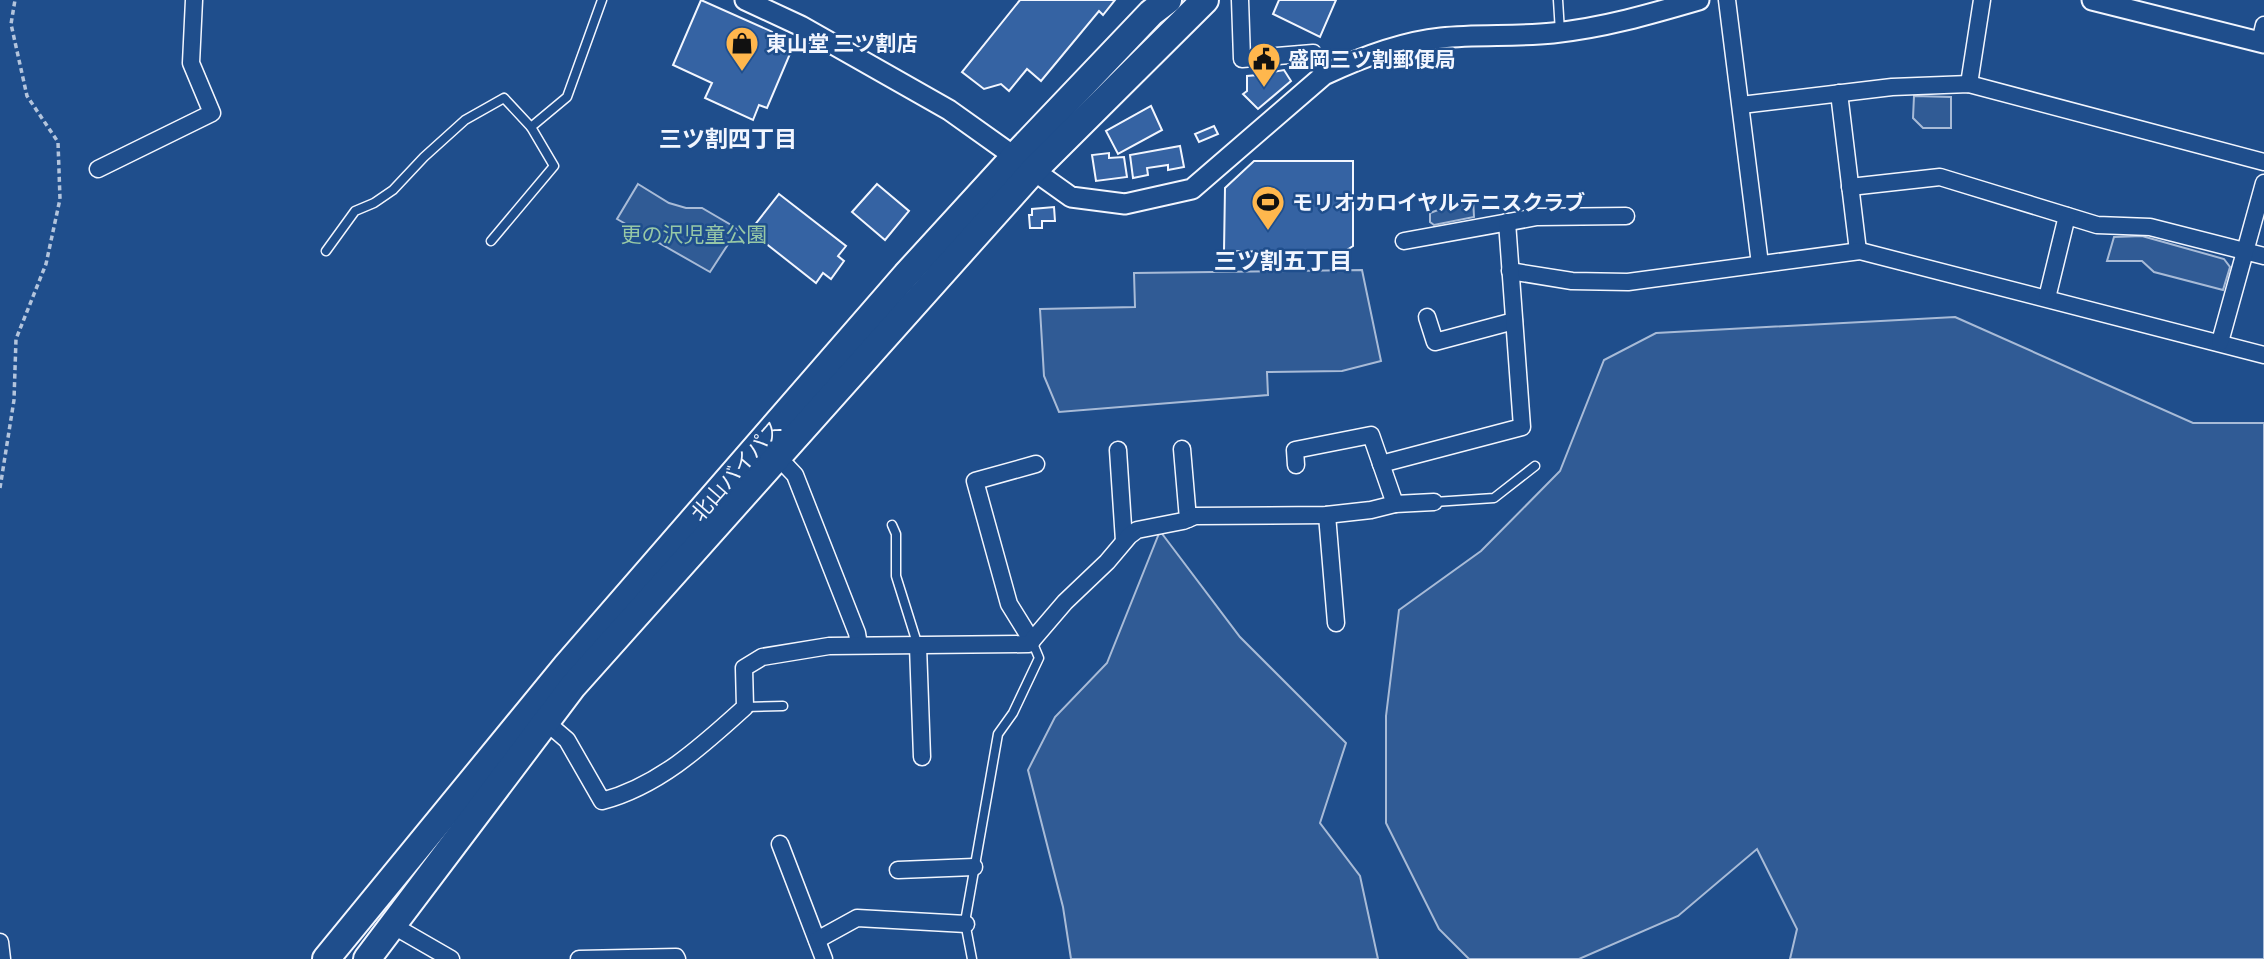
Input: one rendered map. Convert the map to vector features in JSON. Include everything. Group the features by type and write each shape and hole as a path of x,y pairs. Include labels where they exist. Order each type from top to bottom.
{"highway":[{"name":"北山バイパス","path":"367,959 573,686 778,457 1152,13 1168,0"},
{"name":"北山バイパス","path":"326,959 567,665 897,286 1024,163 1205,0"}],"street":[{"path":"98,169 212,113 191,63 194,0"},
{"path":"746,0 801,26 950,110 1071,197 1125,204 1192,189 1324,75 1387,51 1439,38 1560,32 1640,17 1699,0"},
{"path":"1240,0 1242,59 1313,53 1324,75"},
{"path":"1727,0 1760,264"},
{"path":"1969,85 1982,0"},
{"path":"2092,0 2263,37"},
{"path":"1741,105 1892,86 1969,85 2264,162"},
{"path":"1839,93 1858,251"},
{"path":"1850,187 1940,177 2097,225 2150,227 2264,257"},
{"path":"2220,342 2264,183"},
{"path":"1404,241 1537,217 1626,216"},
{"path":"2048,298 2067,216"},
{"path":"1381,464 1522,427 1507,222"},
{"path":"1510,271 1572,281 1628,282 1858,251 2264,355"},
{"path":"1427,317 1435,342 1514,321"},
{"path":"1296,465 1295,450 1371,435 1395,504"},
{"path":"1182,449 1188,519"},
{"path":"1118,450 1124,541"},
{"path":"778,457 795,475 857,633 859,645"},
{"path":"1032,641 1009,604 975,481 1036,464"},
{"path":"546,722 567,740 602,802 667,771 704,745 745,707 744,668 762,657 809,648 859,645 1029,644 1065,602 1138,530 1195,516 1327,515 1395,504 1434,502"},
{"path":"1327,515 1336,623"},
{"path":"918,646 922,757"},
{"path":"780,844 824,959"},
{"path":"898,870 974,867"},
{"path":"817,940 857,918 966,924"},
{"path":"393,925 451,959"},
{"path":"0,942 2,959"},
{"path":"579,959 677,959"}],"lane":[{"path":"531,127 567,97 602,0"},
{"path":"1558,0 1560,32"},
{"path":"326,251 355,211 374,203 393,190 465,120 504,98 531,127 554,166 491,241"},
{"path":"1434,502 1494,498 1535,466"},
{"path":"892,525 895,534 896,576 918,646"},
{"path":"972,959 966,924 998,734 1013,713 1039,657 1032,641"},
{"path":"745,707 783,706"}],"path":[{"path":"0,488 14,400 16,339 46,264 60,200 58,142 27,96 10,24 15,0"}],"shaded area":[{"path":"1914,96 1951,97 1951,128 1923,128 1913,118"},
{"name":"更の沢児童公園","path":"638,184 669,203 686,208 702,208 738,229 710,272 617,219"},
{"path":"1473,197 1474,217 1434,225 1430,222 1430,213"},
{"path":"2142,236 2224,259 2230,267 2223,290 2154,272 2142,261 2107,261 2114,237"},
{"path":"1362,270 1381,361 1342,371 1267,372 1268,395 1059,412 1044,376 1040,309 1135,307 1134,273"},
{"path":"1955,317 2193,423 2264,423 2264,959 1790,959 1797,929 1757,849 1678,916 1579,959 1469,959 1439,929 1386,823 1386,716 1399,610 1481,551 1560,471 1604,360 1656,333"},
{"path":"1160,531 1240,637 1346,743 1320,823 1360,876 1378,959 1071,959 1063,907 1028,770 1055,717 1107,663"}],"building":[{"path":"701,0 795,42 767,108 759,105 753,120 705,98 712,83 673,65"},
{"path":"1020,0 1115,0 1103,15 1099,11 1041,81 1027,69 1009,91 1001,84 984,89 962,72"},
{"path":"1279,0 1336,0 1320,37 1273,14"},
{"path":"1269,69 1273,72 1284,70 1291,81 1258,109 1243,94 1247,91 1247,76 1258,75 1260,70 1265,73"},
{"path":"1151,106 1162,130 1118,154 1106,131"},
{"path":"1214,126 1218,134 1199,142 1195,134"},
{"path":"1180,146 1184,167 1168,170 1168,165 1147,168 1148,175 1133,178 1130,155"},
{"path":"1109,153 1109,158 1124,157 1127,177 1096,181 1092,155"},
{"path":"1254,161 1353,161 1353,246 1342,253 1224,251 1225,188"},
{"path":"877,184 909,211 885,240 852,212"},
{"path":"779,194 846,246 838,256 844,261 831,279 823,273 816,283 750,231"},
{"path":"1054,207 1055,221 1042,221 1042,228 1030,228 1029,215 1032,215 1032,209"}],"place":[{"name":"東山堂 三ツ割店","path":"742,73"},
{"name":"盛岡三ツ割郵便局","path":"1264,89"},
{"name":"モリオカロイヤルテニスクラブ","path":"1268,232"}],"district":[{"name":"三ツ割四丁目","path":"728,138"},
{"name":"三ツ割五丁目","path":"1283,260"}]}
